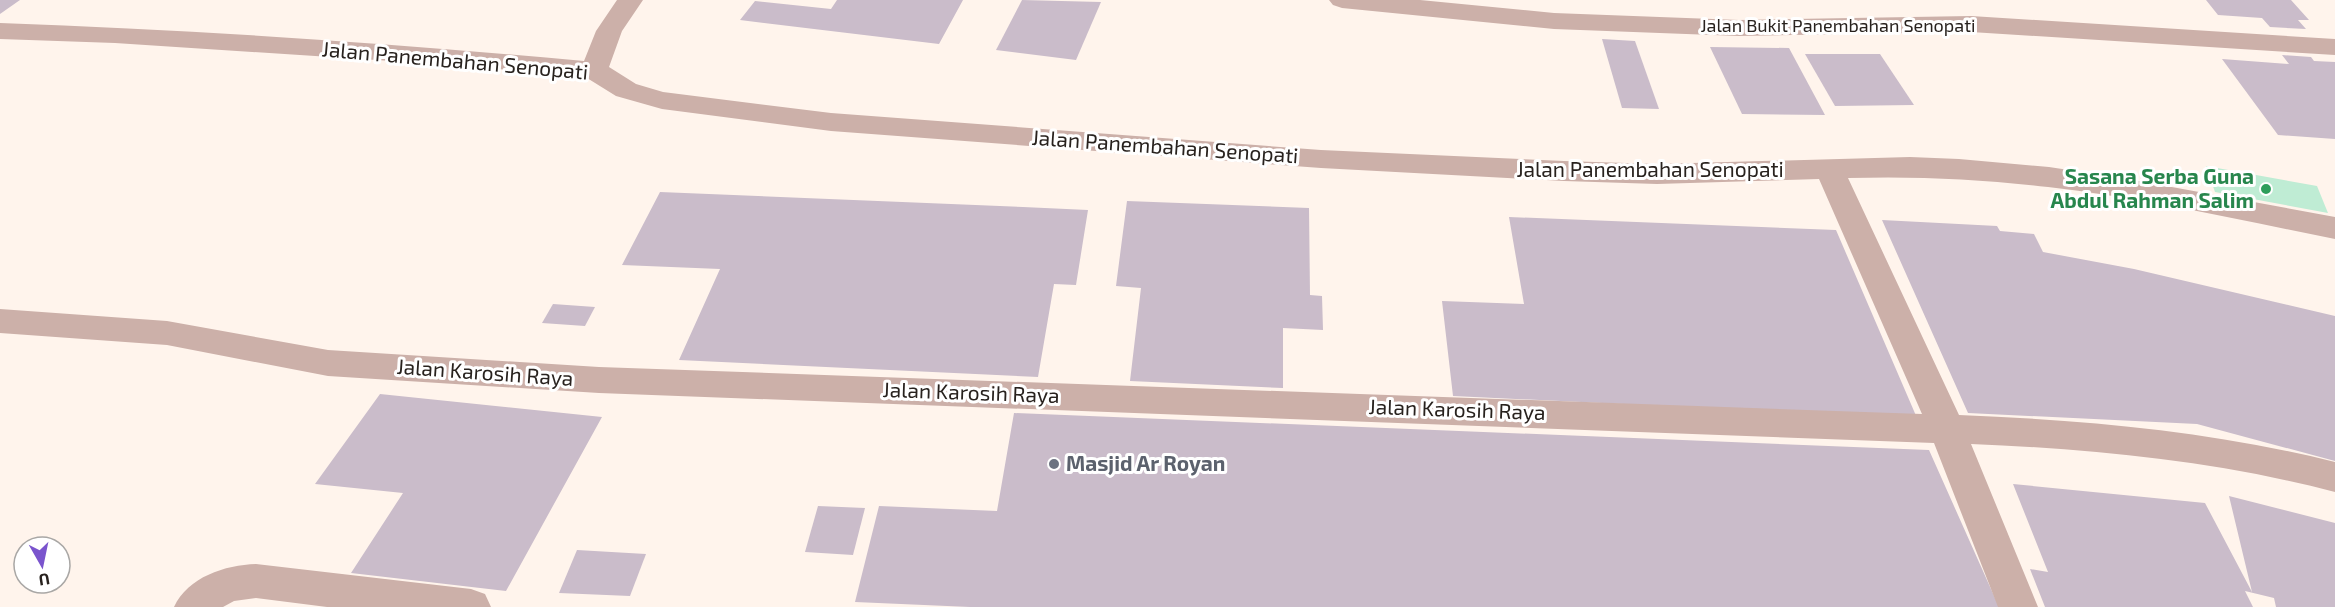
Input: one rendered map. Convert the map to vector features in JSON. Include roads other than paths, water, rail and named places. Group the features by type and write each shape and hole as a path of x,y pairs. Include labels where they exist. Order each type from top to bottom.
{"street":[{"path":"594,70 609,31 630,0"},
{"name":"Jalan Bukit Panembahan Senopati","path":"1342,0 1554,21 1739,28 1971,24 2335,47"},
{"name":"Jalan Panembahan Senopati","path":"0,31 115,35 468,58 594,70 626,90 662,100 831,122 1321,159 1657,174 1829,169 1959,169 2049,177 2335,228"},
{"path":"1829,169 1946,427 2018,607"},
{"name":"Jalan Karosih Raya","path":"0,321 167,333 328,363 599,380 1946,427 2054,433 2150,442 2302,468 2335,477"},
{"path":"198,603 234,581 256,580 471,607"}],"place":[{"name":"Sasana Serba Guna Abdul Rahman Salim","path":"2266,189"},
{"name":"Masjid Ar Royan","path":"1054,464"}]}
